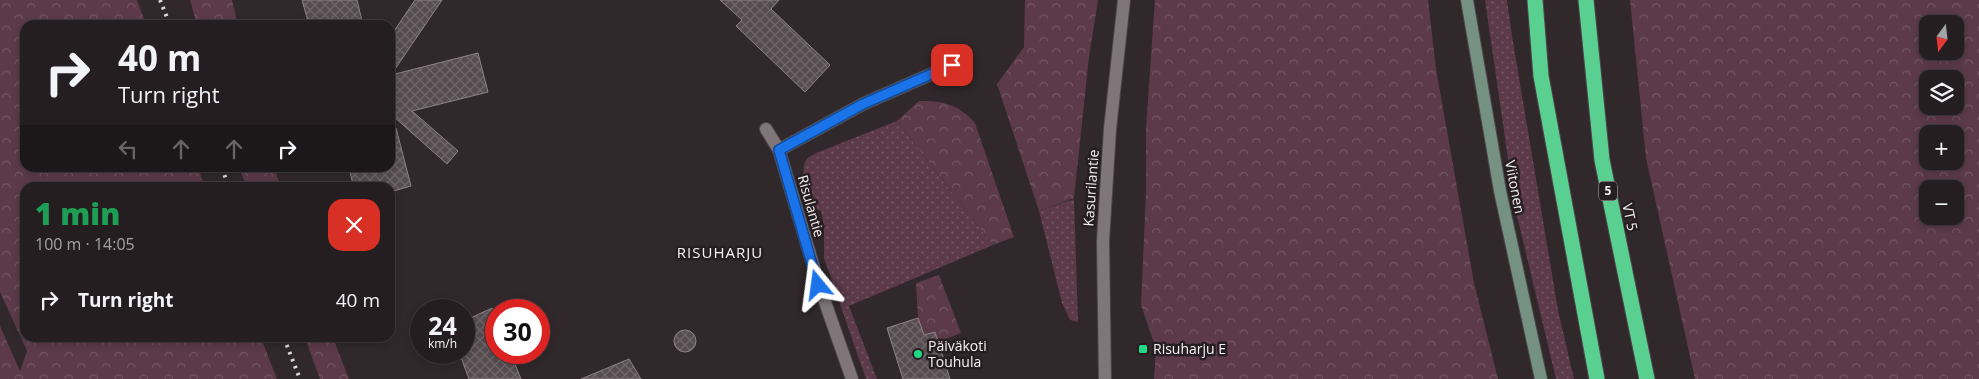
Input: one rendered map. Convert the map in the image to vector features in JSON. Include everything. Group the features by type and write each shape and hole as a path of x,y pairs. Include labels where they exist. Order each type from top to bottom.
{"highway":[{"path":"1535,0 1541,76 1597,379"},
{"name":"VT 5","path":"1586,0 1602,160 1647,379"}],"main road":[{"name":"Viitonen","path":"1467,0 1500,191 1541,379"}],"street":[{"name":"Kasurilantie","path":"1105,379 1103,241 1110,129 1124,0"},
{"path":"779,150 863,104 952,65"},
{"name":"Risulantie","path":"766,129 779,150 818,285 852,379"}],"green space":[{"path":"0,0 137,0 144,20 20,20 20,172 199,172 203,182 20,182 20,336 0,292"},
{"path":"190,0 232,0 237,20 196,20"},
{"path":"1025,0 1098,0 1089,57 1074,198 1039,211 997,84 1024,47"},
{"path":"1155,0 1428,0 1436,69 1474,283 1498,379 1154,379 1156,349 1141,305 1146,192 1146,128"},
{"path":"1485,0 1507,0 1558,310 1574,379 1556,379 1515,207"},
{"path":"1630,0 1979,0 1979,379 1695,379 1646,158"},
{"path":"919,101 935,101 950,105 963,112 975,123 1014,237 993,245 897,121"},
{"path":"897,121 993,245 849,306 877,379 866,379 824,258 824,226 821,211 811,208 807,198 804,164 809,157 816,153"},
{"path":"241,172 275,172 279,182 245,182"},
{"path":"1074,199 1078,322 1070,320 1062,303 1039,211"},
{"path":"939,275 961,333 938,342 935,332 924,335 918,318 916,283"},
{"path":"0,326 20,371 27,351 23,342 263,342 277,379 0,379"},
{"path":"306,342 335,342 349,379 320,379"}],"building":[{"path":"302,0 357,0 362,20 308,20"},
{"path":"415,0 442,0 395,69 395,30"},
{"path":"720,0 779,0 771,9 830,65 805,92 736,26 742,20"},
{"path":"478,53 488,92 412,111 458,151 447,164 395,118 395,74"},
{"path":"395,128 411,186 395,191 395,182 352,182 350,172 395,172"},
{"path":"485,311 485,364 515,364 521,379 469,379 463,364 475,364 475,316"},
{"name":"Päiväkoti Touhula","path":"918,318 924,335 935,332 950,379 903,379 887,328"},
{"path":"685,330 695,337 696,341 689,351 685,352 675,345 674,341 681,331"},
{"path":"629,359 641,379 581,379"}],"railway":[{"path":"160,0 168,20"},
{"path":"223,172 227,182"},
{"path":"286,342 300,379"}],"place":[{"name":"Risuharju E","path":"1143,349"},
{"name":"Päiväkoti Touhula","path":"918,354"}],"district":[{"name":"RISUHARJU","path":"720,253"}],"route":[{"path":"818,285 779,150 863,104 952,65"}]}
